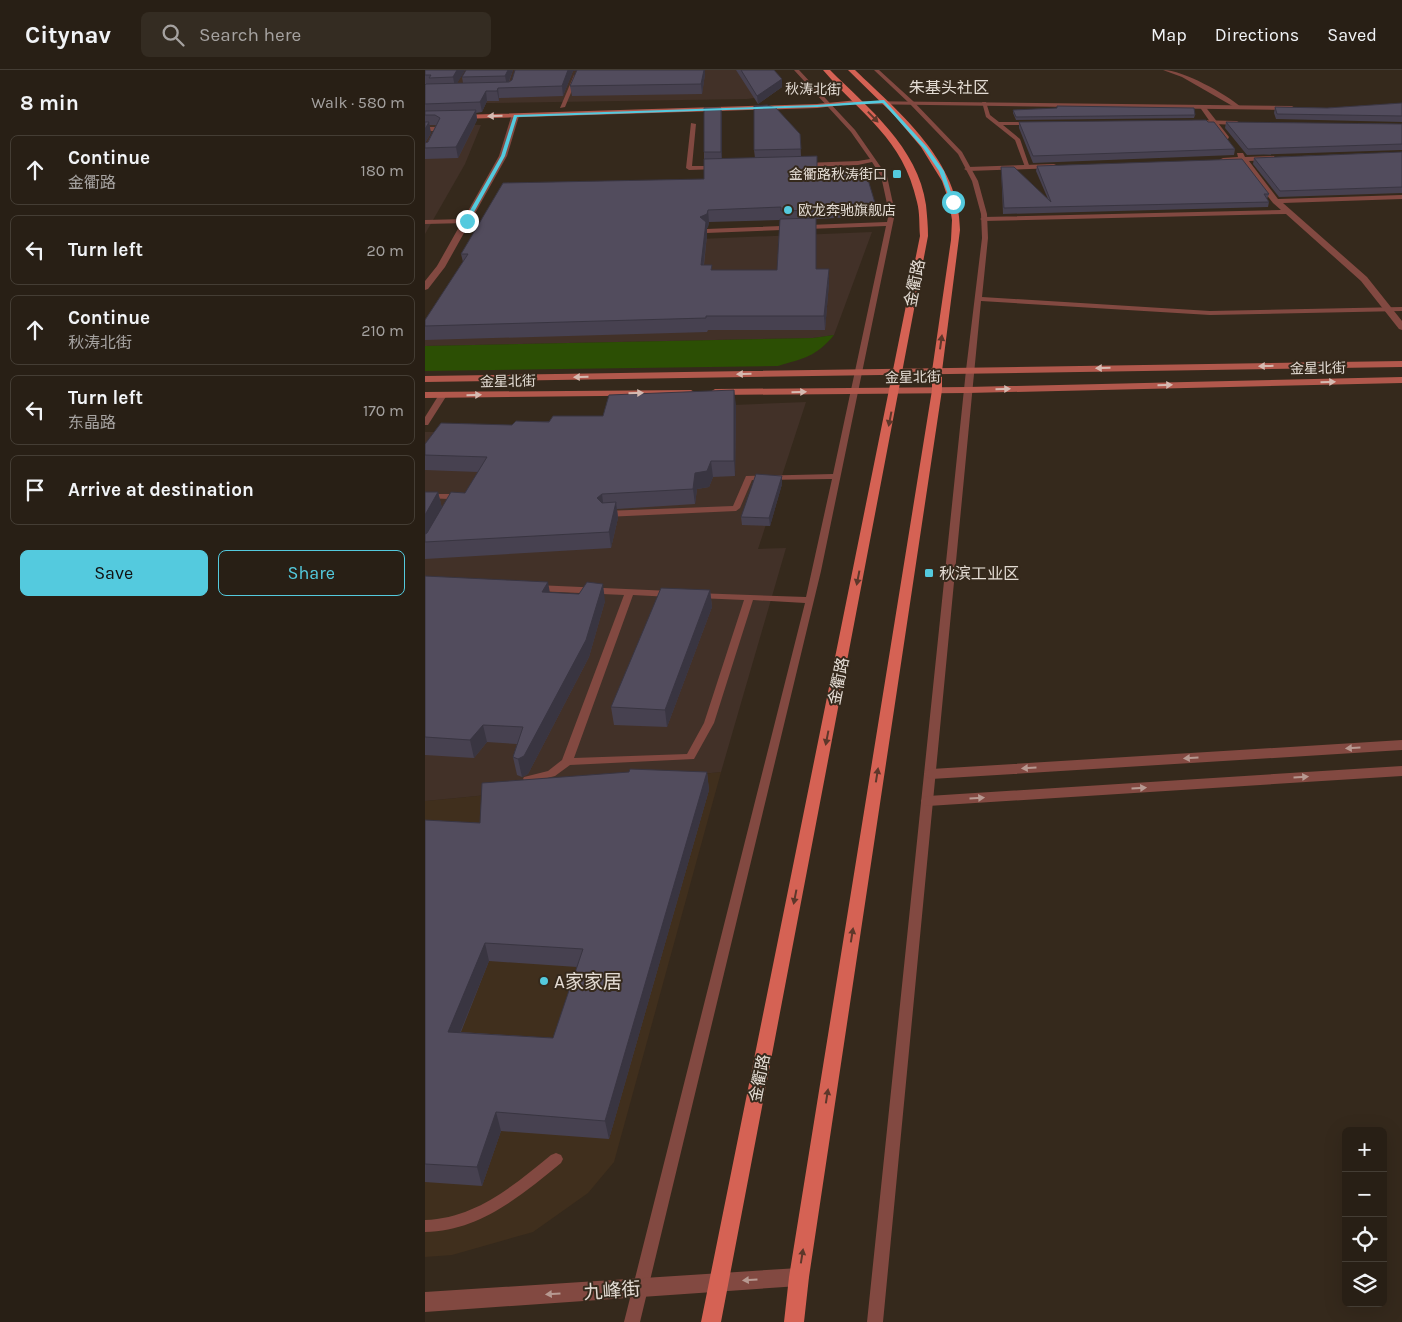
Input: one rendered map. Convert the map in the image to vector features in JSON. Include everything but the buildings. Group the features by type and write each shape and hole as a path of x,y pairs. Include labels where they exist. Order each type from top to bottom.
{"main road":[{"name":"金衢路","path":"711,1322 924,236 922,204 903,153 886,130 826,70"},
{"name":"金衢路","path":"794,1322 799,1277 937,390 937,371 955,237 953,202 941,171 925,148 884,101 851,70"},
{"name":"秋涛北街","path":"425,118 858,102"},
{"name":"秋涛北街","path":"425,111 827,103"},
{"name":"金星北街","path":"425,379 1402,364"},
{"name":"金星北街","path":"425,395 968,390 1402,380"}],"street":[{"path":"1166,70 1184,76 1238,107"},
{"path":"858,102 1302,108"},
{"path":"1202,106 1276,201 1364,279 1402,327"},
{"path":"425,287 441,267 503,156 515,116"},
{"path":"1214,160 1283,158"},
{"path":"968,170 1067,166"},
{"path":"1276,201 1402,197"},
{"path":"985,218 1288,212"},
{"path":"931,774 1402,746"},
{"path":"928,801 1402,771"},
{"name":"九峰街","path":"425,1302 799,1277"}],"lane":[{"path":"632,1322 810,600 838,476 892,213 884,176 853,130 796,70"},
{"path":"875,1322 970,370 985,238 985,218 975,181 960,153 911,102 876,70"},
{"path":"561,107 577,72"},
{"path":"984,103 988,116 1017,139 1029,167"},
{"path":"1185,122 1243,123"},
{"path":"998,124 1037,123"},
{"path":"693,124 689,168 729,167"},
{"path":"425,129 437,129 425,152"},
{"path":"798,165 858,163 873,160"},
{"path":"425,222 467,221"},
{"path":"706,231 890,224"},
{"path":"979,299 1210,313 1402,308"},
{"path":"425,423 443,395"},
{"path":"605,514 736,508 749,478 838,476"},
{"path":"425,496 455,497 445,514"},
{"path":"523,587 810,600"},
{"path":"528,779 551,774 567,762 631,592"},
{"path":"567,762 690,757 709,723 749,597"},
{"path":"425,1226 433,1227 472,1217 521,1187 556,1159"}],"shaded area":[{"path":"425,70 767,70 782,87 769,96 747,99 425,104"},
{"path":"425,125 481,125 465,164 425,234"},
{"path":"872,232 834,335 813,338 425,346 425,322 699,239"},
{"path":"806,402 758,549 786,548 721,772 425,801 425,432 605,431 611,410"},
{"name":"A家家居","path":"721,772 614,1162 588,1193 533,1232 452,1255 425,1257 425,801"}],"green space":[{"path":"834,335 821,348 809,356 778,366 425,371 425,346 813,338"}],"place":[{"name":"金衢路秋涛街口","path":"897,174"},
{"name":"欧龙奔驰旗舰店","path":"788,210"},
{"name":"秋滨工业区","path":"929,573"},
{"name":"A家家居","path":"544,981"}],"district":[{"name":"朱基头社区","path":"949,87"}],"route":[{"path":"467,221 503,156 515,116 817,106 858,102 884,101 925,148 941,171 953,202"}]}
